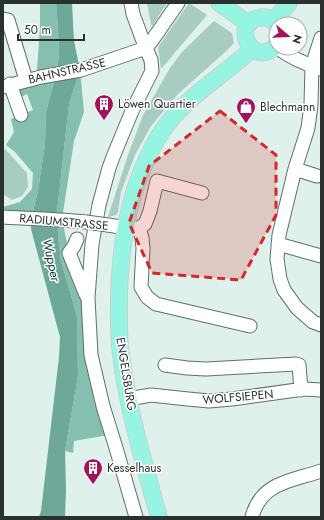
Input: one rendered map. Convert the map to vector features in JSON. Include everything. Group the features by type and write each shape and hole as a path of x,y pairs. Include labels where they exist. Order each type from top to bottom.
{"main road":[{"path":"279,16 289,3"},
{"path":"224,7 249,24"},
{"path":"268,18 262,17 249,24 246,29 245,38 252,49 260,52 268,51"},
{"name":"ENGELSBURG","path":"159,517 128,399 120,353 118,305 121,264 132,228 130,206 148,154 168,123 188,102 237,63 252,49"}],"street":[{"path":"131,3 133,14 151,60 152,71 132,111 109,168 99,206 92,244 88,298 91,355 103,406 136,517"},
{"path":"146,48 178,3"},
{"path":"3,19 8,20 26,80"},
{"path":"321,38 316,67 316,107 295,169 279,235 277,259 280,279 284,290 297,308 313,322 321,326"},
{"name":"BAHNSTRASSE","path":"7,86 26,80 81,70 146,48"},
{"path":"289,56 316,67"},
{"path":"7,86 21,115"},
{"path":"295,169 317,176"},
{"name":"ENGELSBURG","path":"132,228 146,224 157,181 202,193"},
{"name":"RADIUMSTRASSE","path":"3,217 26,219 62,219 132,228"},
{"path":"132,228 142,238 141,287 147,297 156,304 250,326"},
{"path":"77,239 69,253 88,298"},
{"path":"278,244 321,256"},
{"path":"165,365 206,369 296,364 299,365 301,390"},
{"name":"WOLFSIEPEN","path":"128,399 151,395 210,401 301,390 321,390"},
{"path":"252,517 254,508 264,493 280,483 321,471"}],"highlighted area":[{"path":"220,111 276,155 276,215 241,280 152,273 129,223 149,166"}],"shaded area":[{"path":"40,3 56,3 59,55 56,75 46,112 45,144 38,191 32,214 3,210 3,207 20,202 32,189 33,173 15,152 6,145 14,132 11,119 33,110 27,94 16,99 10,84 41,74 37,70"},
{"path":"147,3 167,3 153,25 151,25"},
{"path":"189,3 207,15 161,69 158,47"},
{"path":"214,21 232,33 234,43 178,94 151,126 135,155 121,192 118,212 116,215 108,217 143,115 170,68 182,52"},
{"path":"80,70 84,112 74,141 62,219 69,253 88,298 108,435 74,441 73,453 65,451 78,376 77,316 61,261 57,212 69,104"},
{"path":"5,149 27,173 28,187 22,196 12,200 3,194 3,151"}],"water":[{"name":"Wupper","path":"56,3 72,3 74,41 80,70 69,104 57,212 61,261 77,316 78,376 65,451 65,517 39,517 41,511 59,357 60,337 31,229 31,219 38,191 45,144 46,112 56,75 59,55"}],"place":[{"name":"Löwen Quartier","path":"104,121"},
{"name":"Blechmann","path":"246,124"},
{"name":"Kesselhaus","path":"93,485"}]}
